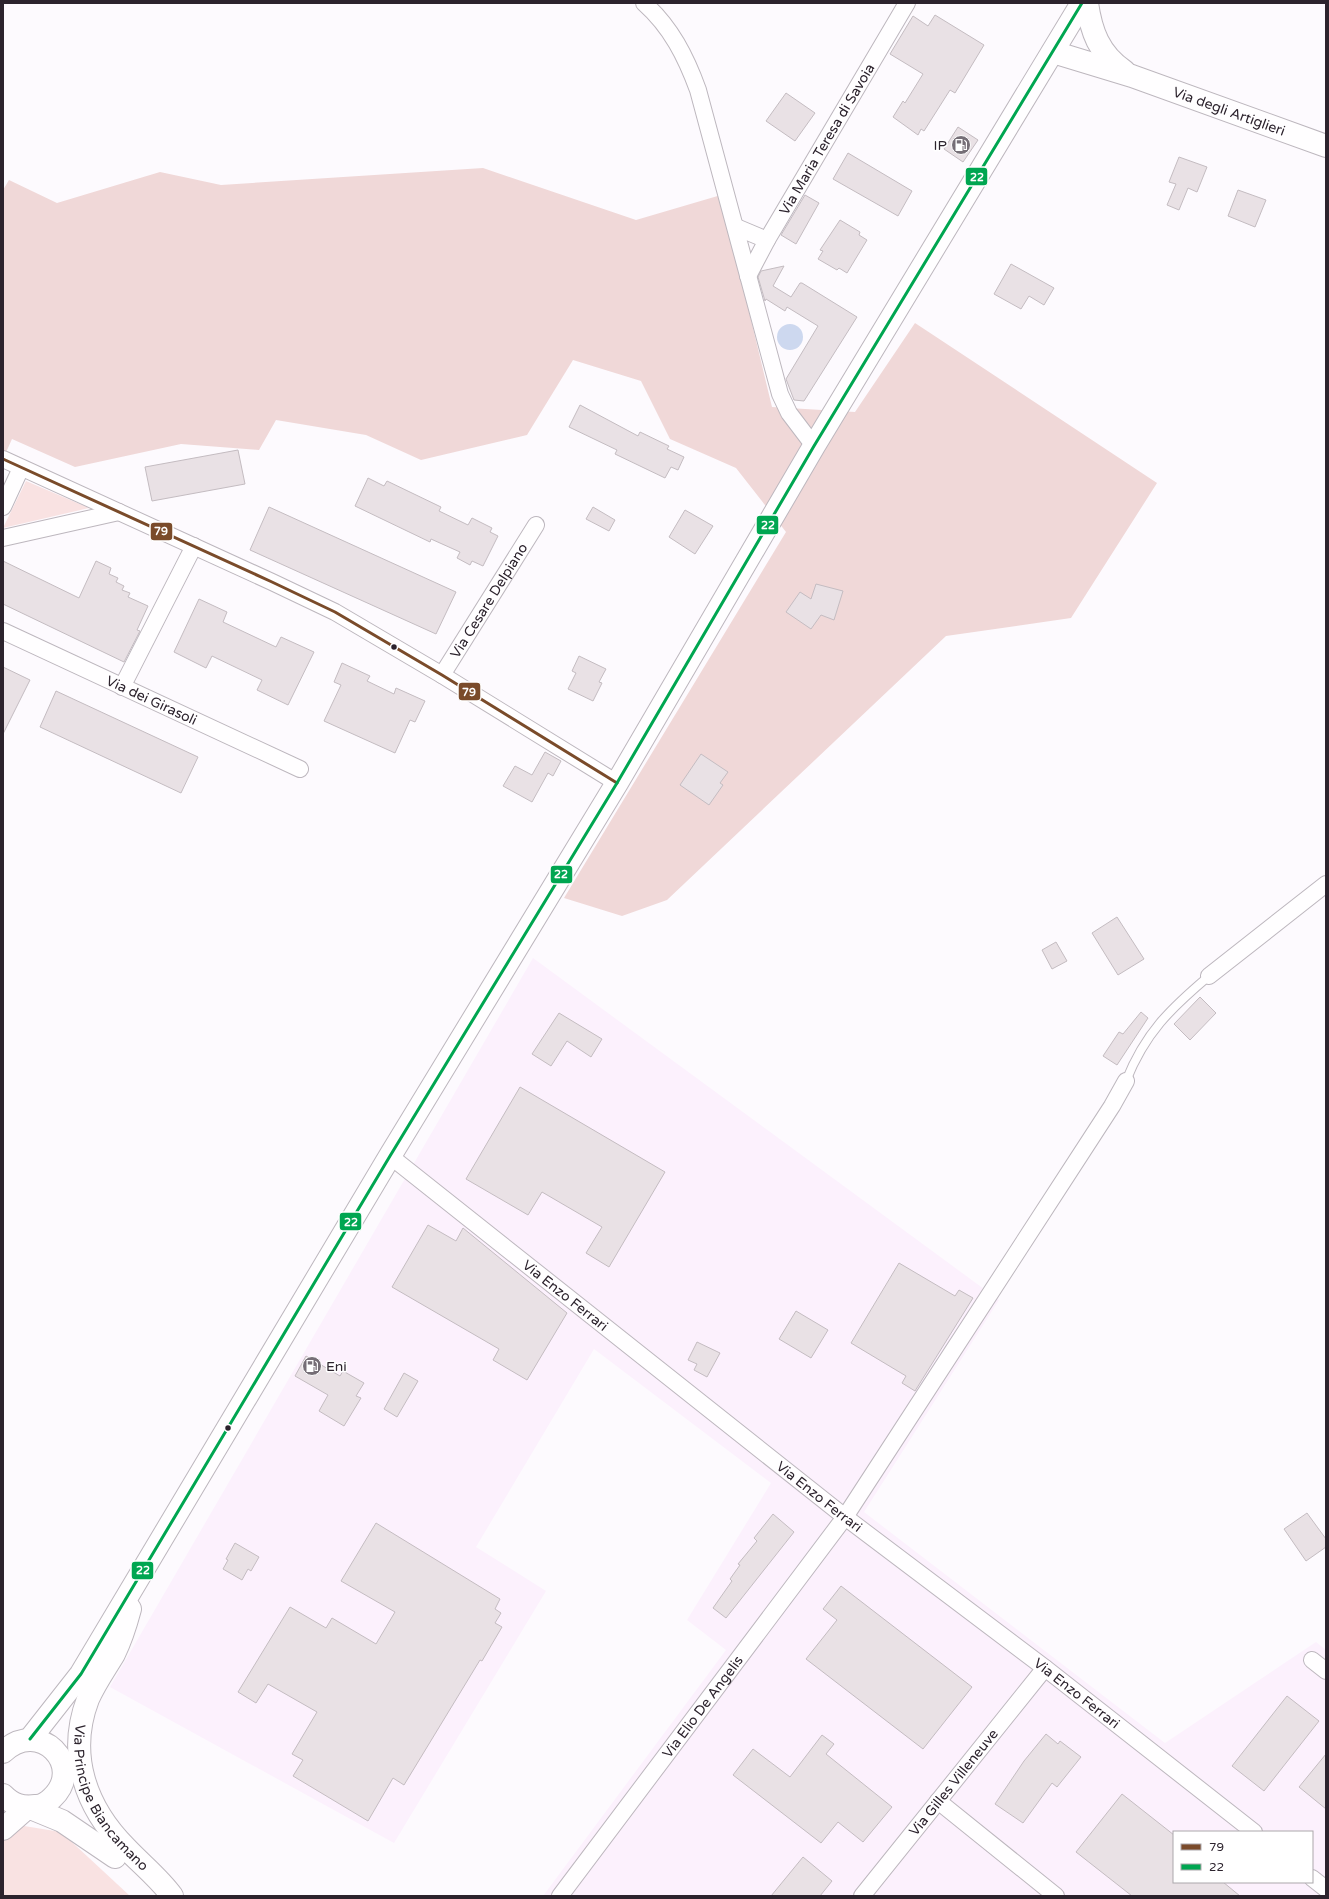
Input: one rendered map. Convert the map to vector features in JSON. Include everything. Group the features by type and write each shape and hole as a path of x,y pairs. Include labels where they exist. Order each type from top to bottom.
{"street":[{"path":"644,3 670,33 689,65 706,115 782,400 793,419 814,446"},
{"name":"Via Maria Teresa di Savoia","path":"748,276 767,240 907,3"},
{"name":"Via Principe Biancamano","path":"14,1742 81,1674 390,1156 618,783 814,446 1082,3"},
{"name":"Via degli Artiglieri","path":"1087,3 1092,28 1101,48 1113,63 1132,76"},
{"name":"Via degli Artiglieri","path":"1053,52 1132,76 1326,146"},
{"path":"736,227 767,240"},
{"path":"3,459 335,612 442,675 618,783"},
{"path":"3,507 21,468"},
{"path":"3,538 119,512"},
{"name":"Via Cesare Delpiano","path":"442,675 536,525"},
{"path":"122,686 194,546"},
{"name":"Via dei Girasoli","path":"3,631 300,769"},
{"path":"1209,976 1326,884"},
{"name":"Via Elio De Angelis","path":"560,1896 845,1517 1112,1106 1126,1081"},
{"name":"Via Enzo Ferrari","path":"390,1156 845,1517 1045,1668 1253,1831"},
{"name":"Via Principe Biancamano","path":"138,1579 122,1637 114,1654 92,1690 86,1705 79,1733 80,1764 88,1794 101,1818 124,1847 161,1883 172,1896"},
{"path":"1312,1660 1326,1671"},
{"name":"Via Gilles Villeneuve","path":"862,1896 1045,1668"},
{"name":"Via Principe Biancamano","path":"28,1807 39,1806 49,1801 59,1789 63,1769 68,1719 81,1674"},
{"path":"14,1742 41,1741 50,1746 58,1754 63,1769 90,1824 115,1857"},
{"path":"3,1795 10,1802 28,1807 66,1823 115,1857 157,1896"},
{"path":"938,1801 1056,1896"},
{"path":"3,1829 28,1807"},
{"path":"1313,1879 1326,1889"}],"lane":[{"path":"1126,1081 1134,1062 1153,1029 1181,1000 1209,976"}],"shaded area":[{"path":"483,168 636,220 721,195 772,407 855,412 915,323 1157,483 1071,618 946,636 667,900 622,916 564,898 786,532 736,468 670,439 641,381 573,360 527,435 421,460 366,435 276,420 259,450 181,444 75,467 12,439 3,459 3,190 9,180 57,203 160,172 221,185"},
{"path":"26,481 89,508 3,528"},
{"path":"533,958 999,1300 864,1512 1165,1743 1316,1642 1326,1650 1326,1896 543,1896 726,1650 687,1620 771,1483 594,1349 476,1547 546,1591 394,1843 110,1687"},
{"path":"18,1825 61,1832 130,1896 3,1896 3,1839"}],"water":[{"path":"790,324 799,328 803,337 799,346 790,350 781,346 777,337 781,328"}],"building":[{"path":"935,15 984,45 955,93 950,90 924,131 921,129 918,135 893,117 903,101 905,103 923,74 890,54 913,16 928,26"},
{"path":"786,93 815,113 795,141 766,121"},
{"name":"IP","path":"958,127 978,140 963,162 944,149"},
{"path":"848,153 912,191 898,216 833,179"},
{"path":"1179,157 1207,167 1197,192 1188,188 1179,210 1167,205 1176,184 1169,182"},
{"path":"1238,190 1266,200 1255,227 1228,216"},
{"path":"805,195 819,203 796,244 781,235"},
{"path":"840,220 860,232 859,235 867,240 847,273 839,268 837,270 818,259 823,251 820,250"},
{"path":"1011,264 1054,288 1044,305 1029,296 1021,309 994,294"},
{"path":"784,266 773,286 791,297 800,283 802,283 857,317 804,401 794,400 786,379 818,326 787,307 785,311 766,299 765,301 758,277 761,271"},
{"path":"580,405 638,436 640,432 669,446 667,449 684,457 678,470 671,467 665,478 615,454 617,450 569,427"},
{"path":"238,450 245,484 152,501 145,467"},
{"path":"368,478 384,486 387,481 441,507 439,511 468,525 472,518 492,528 490,532 498,536 483,566 472,561 470,565 457,558 460,552 431,539 430,542 355,506"},
{"path":"269,507 456,592 436,634 250,550"},
{"path":"593,507 615,520 609,531 586,519"},
{"path":"685,510 713,526 695,554 669,537"},
{"path":"3,561 79,598 96,561 111,568 109,574 118,578 116,582 124,586 122,590 130,593 128,597 148,606 137,630 140,631 124,662 3,604"},
{"path":"816,584 843,591 834,620 821,615 811,629 786,612 800,592 811,599"},
{"path":"199,599 227,612 223,622 276,647 281,637 314,652 288,705 257,690 262,680 212,656 206,668 174,652"},
{"path":"579,656 606,669 599,682 602,683 593,701 568,689 576,673 572,671"},
{"path":"342,663 370,676 367,681 394,694 396,688 425,701 415,722 410,720 395,753 324,721 341,685 334,682"},
{"path":"3,667 30,680 3,734"},
{"path":"56,691 198,757 181,793 40,727"},
{"path":"545,752 561,761 553,776 548,773 532,802 503,786 515,766 532,775"},
{"path":"701,754 728,772 720,783 723,785 709,805 680,785"},
{"path":"1117,917 1144,959 1118,975 1092,933"},
{"path":"1056,942 1067,961 1052,969 1042,950"},
{"path":"1200,997 1216,1013 1190,1040 1174,1024"},
{"path":"1141,1012 1148,1018 1117,1065 1103,1056 1119,1032 1123,1034"},
{"path":"559,1013 602,1039 591,1057 567,1041 551,1066 532,1054"},
{"path":"520,1087 665,1172 609,1267 586,1253 602,1227 542,1192 528,1215 466,1179"},
{"path":"428,1225 456,1241 463,1228 567,1313 527,1380 493,1360 499,1349 392,1287"},
{"path":"899,1263 955,1296 959,1290 973,1298 915,1391 902,1383 906,1376 851,1343"},
{"path":"796,1311 828,1330 811,1358 779,1339"},
{"path":"697,1342 720,1353 707,1377 694,1370 697,1364 688,1360"},
{"path":"306,1356 340,1376 343,1371 364,1383 356,1396 361,1398 344,1426 319,1411 328,1395 295,1376"},
{"path":"404,1373 418,1381 397,1417 384,1409"},
{"path":"1307,1513 1326,1539 1326,1547 1306,1561 1284,1529"},
{"path":"773,1514 794,1532 726,1618 713,1608 732,1581 730,1579 740,1565 738,1564 757,1541 754,1538"},
{"path":"376,1523 500,1599 495,1609 501,1613 495,1623 502,1627 482,1661 480,1660 404,1785 393,1778 368,1821 293,1776 303,1760 292,1754 317,1712 268,1684 256,1703 238,1692 290,1607 326,1628 332,1618 376,1644 395,1612 341,1581"},
{"path":"235,1543 259,1557 251,1571 248,1569 242,1580 223,1569 228,1560 226,1559"},
{"path":"841,1586 972,1687 923,1749 806,1659 837,1620 823,1609"},
{"path":"1287,1696 1319,1721 1264,1791 1232,1766"},
{"path":"1046,1734 1058,1744 1060,1741 1081,1757 1057,1787 1052,1783 1023,1823 995,1804 1024,1761"},
{"path":"822,1735 834,1744 826,1754 892,1807 863,1842 838,1822 821,1843 733,1775 753,1749 790,1777"},
{"path":"1326,1754 1326,1809 1299,1787"},
{"path":"1122,1794 1173,1834 1173,1883 1224,1883 1240,1896 1132,1896 1076,1852"},
{"path":"803,1857 832,1881 820,1896 771,1896"}],"transit line":[{"name":"22","path":"30,1739 81,1674 390,1156 617,783 814,446 1082,3"},
{"name":"79","path":"3,459 335,612 442,675 617,783"}],"place":[{"name":"IP","path":"961,145"},
{"name":"Eni","path":"312,1366"}]}
